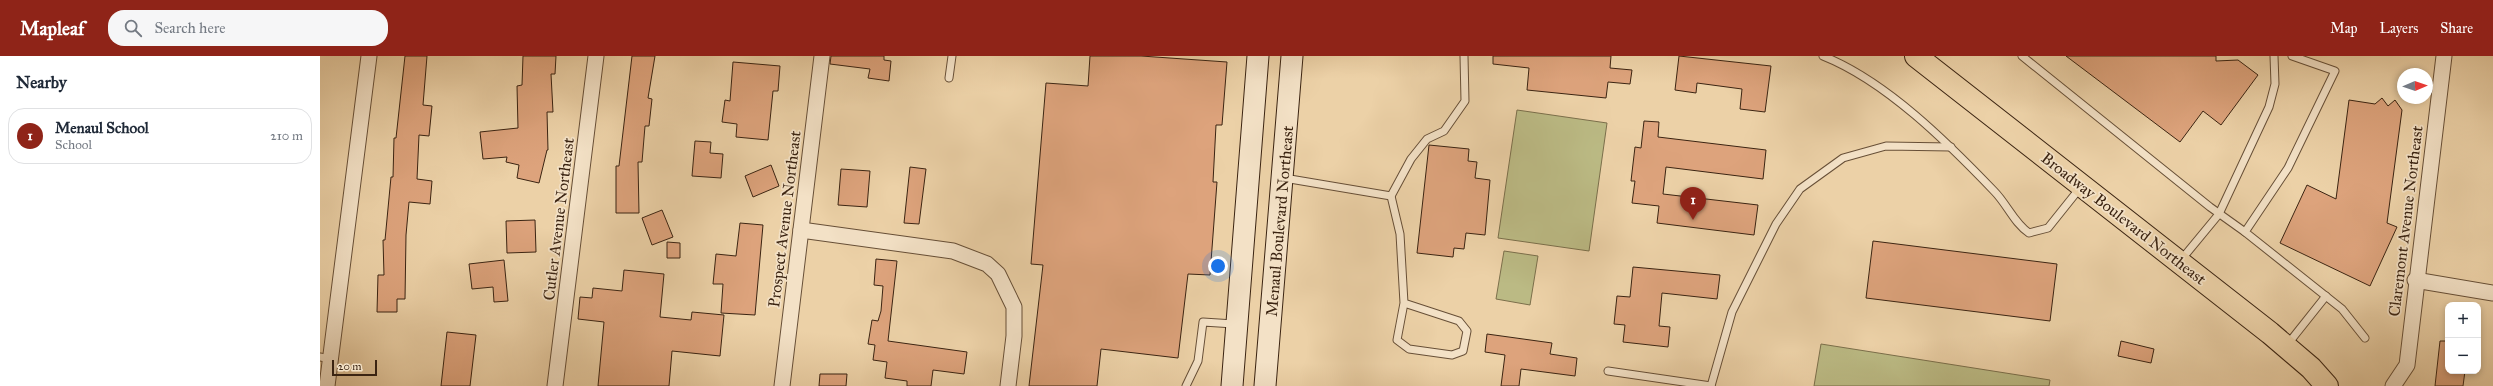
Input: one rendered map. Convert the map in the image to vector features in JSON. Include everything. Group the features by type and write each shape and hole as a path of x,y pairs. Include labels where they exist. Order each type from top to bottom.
{"main road":[{"name":"Menaul Boulevard Northeast","path":"1232,386 1258,56"},
{"name":"Menaul Boulevard Northeast","path":"1265,386 1292,56"},
{"name":"Broadway Boulevard Northeast","path":"1916,56 2083,185 2286,346 2311,368 2327,386"},
{"path":"1249,176 1282,178"}],"street":[{"path":"327,386 325,358 368,56"},
{"name":"Cutler Avenue Northeast","path":"555,386 596,56"},
{"name":"Prospect Avenue Northeast","path":"782,386 822,56"},
{"name":"Claremont Avenue Northeast","path":"2393,386 2407,365 2415,280 2444,56"},
{"path":"801,230 953,251 987,264 998,274 1014,308 1014,336 1008,386"},
{"path":"2415,280 2493,293"}],"lane":[{"path":"949,78 952,56"},
{"path":"1404,303 1459,321 1467,331 1463,351 1452,355 1409,349 1397,340 1404,303 1400,234 1391,196 1411,159 1428,139 1444,131 1465,101 1464,56"},
{"path":"1823,56 1877,86 1951,147 2001,198 2023,229 2029,233 2048,228 2083,185"},
{"path":"2022,56 2219,214 2245,232 2342,309 2365,338"},
{"path":"2179,262 2219,214 2269,107 2275,84 2274,56"},
{"path":"2245,232 2288,168 2335,71 2292,56"},
{"path":"1608,371 1670,383 1711,386 1732,312 1776,224 1800,189 1843,158 1886,146 1951,147"},
{"path":"1282,178 1391,196"},
{"path":"2286,346 2326,296"},
{"path":"1186,386 1198,361 1203,322 1236,324"}],"shaded area":[{"path":"1517,110 1607,123 1589,251 1498,238"},
{"path":"1504,251 1538,256 1530,305 1496,299"},
{"path":"1821,344 2050,380 2049,386 1814,386"}],"building":[{"path":"405,56 427,56 423,105 432,106 429,136 419,135 417,179 432,181 430,204 409,202 406,235 405,299 397,299 397,312 377,312 378,275 384,275 383,240 385,240 391,177 393,177 394,138 396,138"},
{"path":"523,56 556,56 555,74 551,74 553,112 547,112 548,150 539,183 517,178 519,165 506,162 507,157 483,159 480,132 518,128 517,86 522,85"},
{"path":"632,56 655,56 648,98 652,99 649,126 645,126 642,162 638,162 639,213 616,213 616,166 619,166"},
{"path":"831,56 884,56 884,60 891,61 889,81 868,78 870,69 830,64"},
{"path":"1090,56 1141,56 1227,62 1222,125 1216,125 1213,182 1217,182 1210,275 1188,274 1178,358 1101,349 1097,386 1029,386 1043,265 1031,264 1046,83 1088,86"},
{"path":"1493,56 1611,56 1610,68 1632,70 1630,84 1608,82 1606,98 1527,90 1529,68 1493,64"},
{"path":"1679,56 1771,66 1765,112 1740,109 1742,89 1697,83 1696,93 1675,90"},
{"path":"2066,56 2216,56 2216,61 2238,60 2258,75 2221,125 2203,111 2180,142"},
{"path":"733,62 780,66 778,91 773,91 768,140 736,137 737,124 722,122 725,100 730,101"},
{"path":"2382,98 2388,106 2395,100 2402,110 2387,223 2397,227 2370,286 2280,243 2307,185 2336,199 2349,100 2375,104"},
{"path":"1644,121 1659,122 1658,137 1766,150 1763,179 1666,167 1663,194 1758,205 1754,235 1657,223 1659,206 1632,203 1635,181 1631,181 1635,147 1641,148"},
{"path":"695,141 711,142 710,153 723,154 721,178 692,176"},
{"path":"1429,145 1469,149 1468,161 1477,162 1475,178 1490,180 1485,235 1466,233 1464,249 1454,248 1453,257 1417,253"},
{"path":"771,165 779,186 753,197 745,176"},
{"path":"910,167 926,169 919,224 904,223"},
{"path":"841,169 870,171 867,207 838,205"},
{"path":"662,210 673,237 652,245 642,218"},
{"path":"535,220 536,252 507,253 506,221"},
{"path":"740,223 763,225 755,315 721,313 723,284 713,284 716,254 736,256"},
{"path":"1873,241 2057,264 2050,321 1866,298"},
{"path":"667,242 680,243 680,258 667,258"},
{"path":"876,259 897,261 888,341 967,352 964,374 933,370 931,386 907,386 907,381 885,378 887,362 873,360 875,345 868,344 872,320 878,321 881,311 883,286 874,285"},
{"path":"504,260 508,301 494,302 493,287 472,289 469,264"},
{"path":"1633,267 1720,275 1717,299 1662,293 1659,326 1670,327 1668,347 1623,342 1625,325 1614,324 1617,296 1630,297"},
{"path":"624,270 664,274 660,317 691,320 692,312 724,315 720,356 672,351 669,386 598,386 604,322 578,319 580,297 592,298 593,288 622,291"},
{"path":"447,332 476,335 470,386 441,386"},
{"path":"1487,334 1552,343 1550,354 1577,358 1575,376 1521,369 1519,386 1501,386 1505,355 1485,352"},
{"path":"2121,341 2154,349 2151,363 2118,356"},
{"path":"2440,341 2445,341 2445,374 2465,374 2463,386 2435,386"},
{"path":"820,374 847,374 846,386 819,386"}],"place":[{"name":"Menaul School","path":"1693,220"}]}
